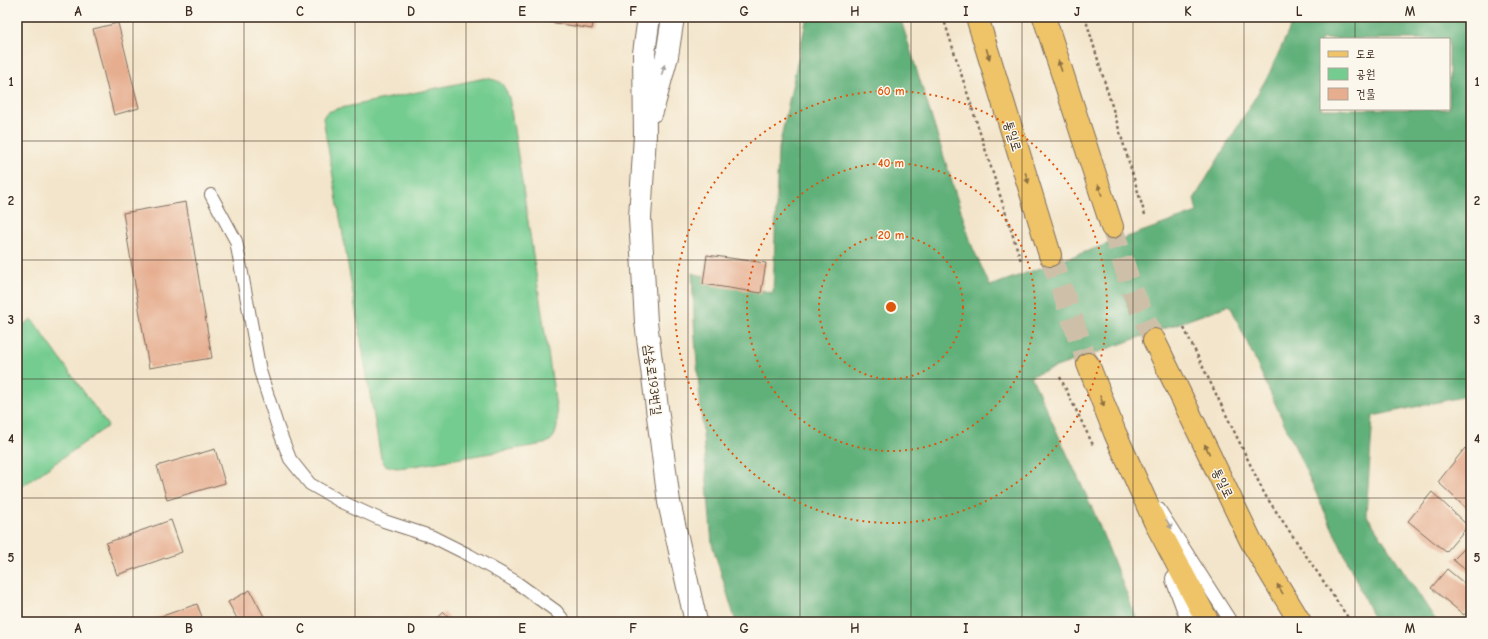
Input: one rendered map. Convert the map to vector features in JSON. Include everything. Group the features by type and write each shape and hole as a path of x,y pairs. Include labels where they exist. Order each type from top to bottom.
{"main road":[{"name":"통일로","path":"977,17 1050,254"},
{"path":"1044,17 1112,227"},
{"name":"통일로","path":"1154,340 1251,541 1300,622"},
{"path":"1088,364 1125,456 1155,522 1208,622"}],"street":[{"name":"삼송로193번길","path":"649,17 644,53 645,135 640,218 646,322 669,502 696,622"},
{"name":"삼송로193번길","path":"645,135 667,56 674,17"},
{"path":"1155,522 1193,622"}],"lane":[{"path":"211,195 236,240 260,371 278,428 290,459 310,484 340,501 384,521 432,537 469,555 513,580 556,611 565,622"},
{"path":"1125,456 1231,622"}],"path":[{"path":"943,17 1021,261"},
{"path":"1085,17 1146,215"},
{"path":"1184,328 1265,495 1351,622"}],"green space":[{"path":"807,17 900,17 972,246 990,286 1197,212 1194,199 1268,76 1295,17 1471,17 1471,395 1373,416 1366,514 1437,622 1377,622 1372,615 1230,305 1031,376 1093,510 1138,622 736,622 712,544 695,339 692,273 773,293 778,152"},
{"path":"485,78 501,83 509,97 554,392 557,428 551,440 544,444 396,468 385,465 381,458 323,118 326,113 336,109"},
{"path":"32,319 108,426 17,490 17,329"}],"building":[{"path":"549,17 594,17 592,29 549,22"},
{"path":"118,23 139,108 114,115 93,29"},
{"path":"186,202 212,358 149,368 123,213"},
{"path":"707,255 766,263 761,293 703,284"},
{"path":"1465,448 1471,454 1471,513 1438,482"},
{"path":"215,449 225,483 167,500 157,466"},
{"path":"1432,492 1468,526 1446,552 1408,521"},
{"path":"171,520 182,552 117,575 106,543"},
{"path":"1471,542 1471,574 1453,560"},
{"path":"1447,569 1471,589 1471,607 1464,615 1431,588"},
{"path":"250,590 267,622 239,622 228,602"},
{"path":"197,604 204,622 145,622"},
{"path":"444,612 453,622 433,622"}],"tunnel":[{"path":"1112,227 1132,290 1154,340"},
{"path":"1050,255 1088,364"}]}
